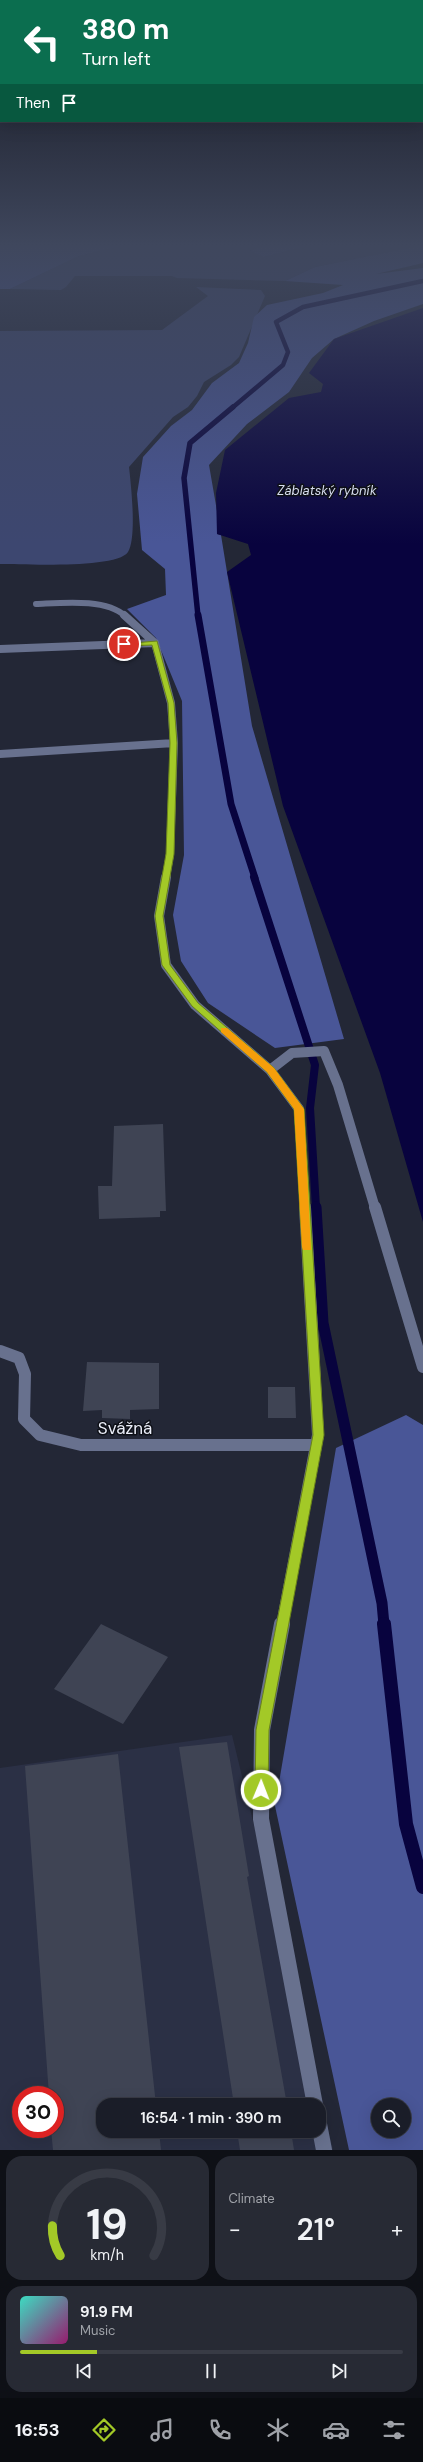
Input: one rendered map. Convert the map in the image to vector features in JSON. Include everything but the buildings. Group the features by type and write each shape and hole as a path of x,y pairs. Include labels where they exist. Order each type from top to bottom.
{"street":[{"path":"36,604 81,602 119,610 155,643 171,703 174,743 170,854 159,916 166,965 195,1005 270,1070 299,1109 318,1435 262,1730 261,1819 314,2098"},
{"path":"0,650 155,643"},
{"path":"0,754 174,743"},
{"path":"270,1070 292,1053 324,1051 340,1092 423,1367"},
{"name":"Svážná","path":"0,1351 19,1358 25,1374 24,1419 40,1436 81,1445 316,1445"},
{"path":"322,2138 324,2150"}],"shaded area":[{"path":"0,343 245,343 239,357 231,365 204,382 197,396 188,407 173,417 129,467 133,523 131,545 128,552 120,557 107,561 89,563 48,565 0,564"},
{"path":"248,343 329,343 312,358 289,392 247,424 209,465 217,511 217,534 221,535 252,726 344,1039 275,1048 208,1003 181,961 173,915 184,855 182,701 156,638 127,609 166,595 165,569 142,550 137,494 143,457 171,426 192,410 212,383 239,363"},
{"path":"406,1415 423,1425 423,2150 349,2150 275,1806 336,1448"},
{"path":"232,1735 320,2098 96,2098 96,2138 326,2138 326,2121 333,2150 0,2150 0,1768"}],"water":[{"name":"Záblatský rybník","path":"331,343 423,343 423,1222 380,1073 283,806 227,572 251,555 248,544 217,534 216,493 225,450 289,398 321,392 323,384 309,373"}],"waterway":[{"path":"232,408 283,365 288,352 285,343"},
{"path":"198,616 184,478 190,443 233,407"},
{"path":"198,615 231,804 255,878"},
{"path":"254,877 315,1065 310,1108 316,1208"},
{"path":"316,1207 323,1323 382,1603 384,1625"},
{"path":"384,1624 406,1824 423,1887"}],"slow traffic":[{"path":"224,1030 270,1070 299,1109 307,1247"}],"route":[{"path":"124,644 155,643 171,703 174,743 170,854 159,916 166,965 195,1005 270,1070 299,1109 318,1435 262,1730 261,1790"}]}
